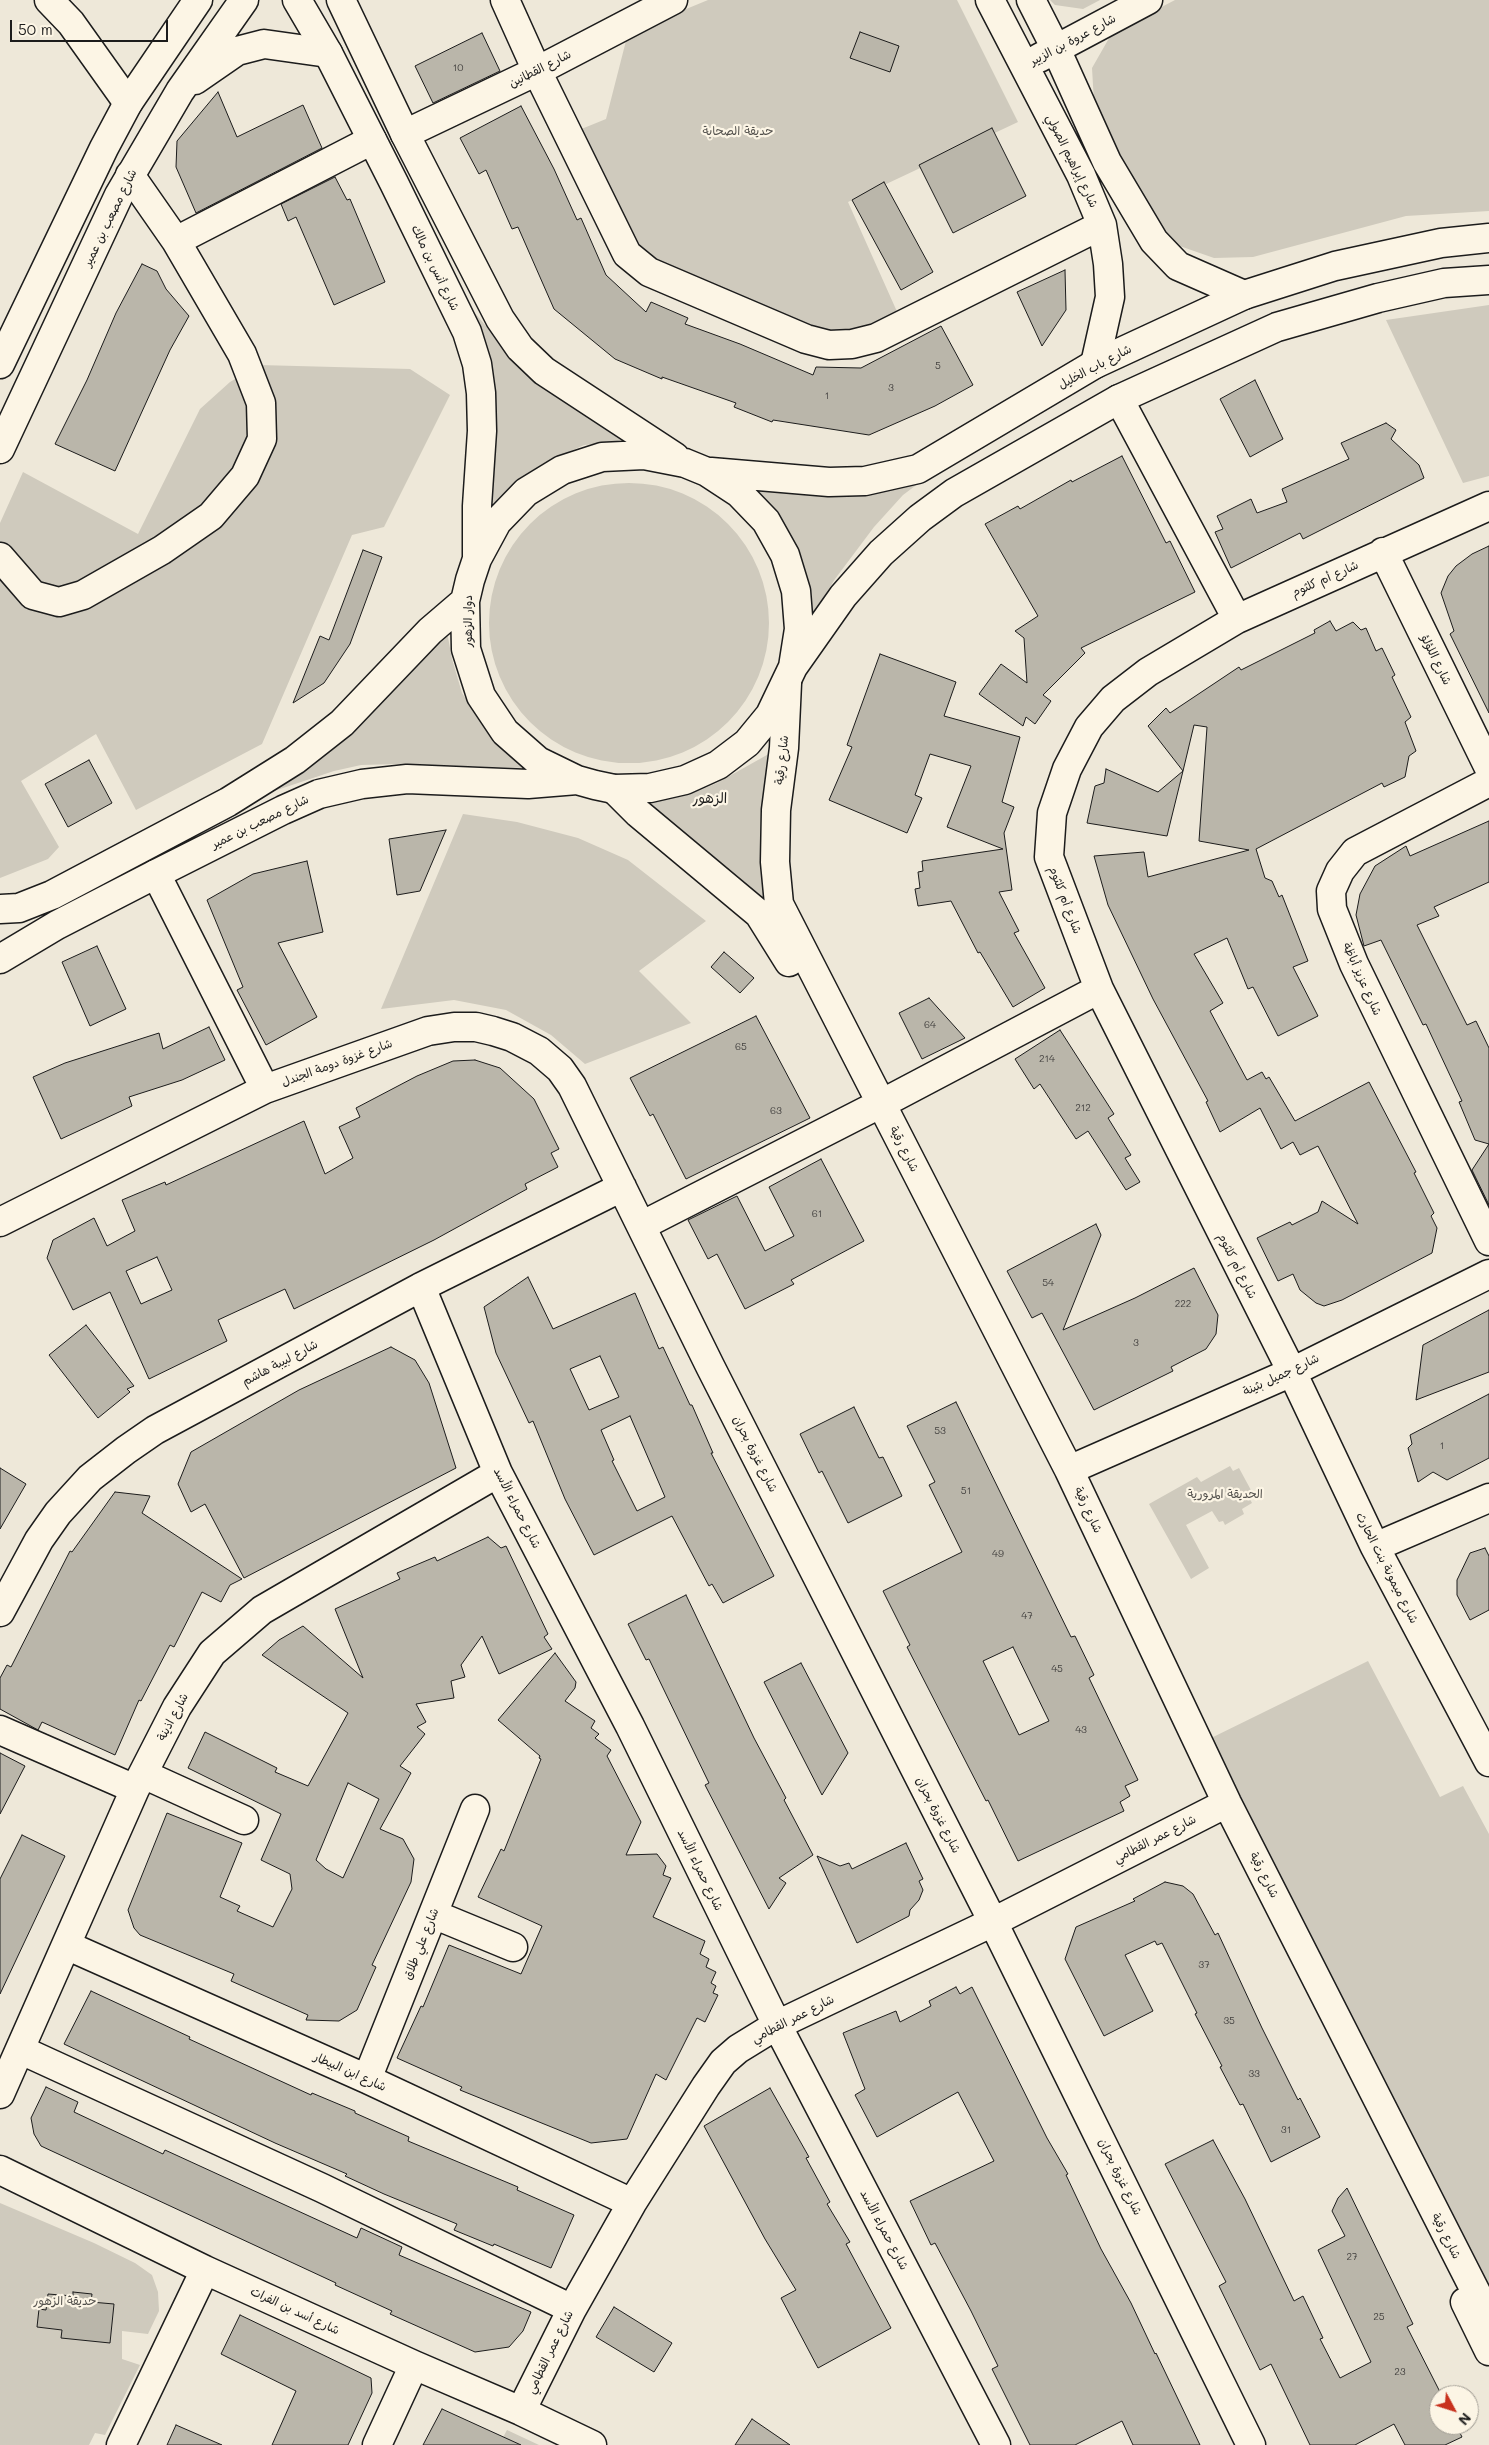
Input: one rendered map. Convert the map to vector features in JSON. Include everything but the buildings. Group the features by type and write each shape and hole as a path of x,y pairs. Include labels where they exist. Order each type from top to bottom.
{"main road":[{"path":"49,0 71,23 128,103"},
{"path":"0,364 104,148 128,103 198,0"},
{"name":"شارع مصعب بن عمير","path":"0,449 130,175 180,91 244,0"},
{"name":"شارع أنس بن مالك","path":"297,0 328,53 372,140 467,332 478,364 482,431 477,506 477,559"},
{"path":"341,0 405,134 500,319 520,348 544,371 696,468"},
{"path":"505,0 537,71 627,254 649,272 806,340 829,345 852,344 876,338 1102,225"},
{"name":"شارع القطانين","path":"405,134 537,71 673,0"},
{"name":"شارع إبراهيم الصولي","path":"990,0 1081,175 1102,225 1108,264 1110,298 1095,364"},
{"path":"1031,0 1056,49 1107,162 1154,241 1178,266 1244,295"},
{"name":"شارع عروة بن الزبير","path":"1024,65 1148,0"},
{"path":"180,91 238,51 264,44 328,53"},
{"path":"176,242 372,140"},
{"path":"0,557 33,595 59,602 83,595 162,550 211,516 245,476 262,439 261,403 242,354 176,242 130,175"},
{"name":"شارع باب الخليل","path":"696,468 829,482 865,481 918,469 1095,364 1244,295 1336,266 1441,243 1489,238"},
{"path":"790,675 843,596 881,553 920,518 954,493 1119,399 1277,327 1378,298 1444,283 1489,280"},
{"path":"1119,399 1237,619"},
{"name":"دوار الزهور","path":"644,455 696,468 739,493 766,521 785,555 796,591 798,629 790,675 770,715 747,743 718,765 685,780 650,788 614,789 576,780 538,761 511,738 481,696 466,650 466,601 477,559 497,522 526,492 562,470 602,457 644,455"},
{"name":"شارع أم كلثوم","path":"1292,1372 1099,989 1049,857 1052,812 1067,769 1089,727 1113,698 1148,672 1237,619 1489,506"},
{"name":"شارع اللؤلؤ","path":"1383,552 1489,768"},
{"path":"0,909 19,908 52,894 228,802 295,760 342,723 430,631 466,601"},
{"name":"شارع رقية","path":"790,675 784,748 776,810 775,862 779,904 874,1107 1054,1475 1221,1806 1489,2318"},
{"name":"شارع مصعب بن عمير","path":"0,959 57,926 156,874 282,810 319,794 362,784 407,779 528,784 576,780"},
{"name":"شارع عزيز أباظة","path":"1489,782 1355,852 1340,871 1331,891 1332,909 1354,964 1489,1241"},
{"name":"شارع رقية","path":"614,789 645,819 759,914 781,945 874,1107 1069,1470 1314,2010 1489,2351"},
{"path":"156,874 266,1089"},
{"path":"641,1226 1099,989"},
{"name":"شارع غزوة دومة الجندل","path":"0,1222 266,1089 428,1030 461,1027 493,1031 512,1037 539,1051 560,1069 572,1086 622,1187"},
{"name":"شارع غزوة بحران","path":"622,1187 993,1922 1251,2445"},
{"name":"شارع لبيبة هاشم","path":"0,1612 39,1540 58,1513 90,1478 155,1430 421,1286 622,1187"},
{"name":"شارع جميل بثينة","path":"1069,1470 1292,1372 1489,1274"},
{"name":"شارع حمراء الأسد","path":"421,1286 498,1473 630,1726 777,2025 996,2445"},
{"name":"شارع ميمونة بنت الحارث","path":"1292,1372 1375,1547 1489,1762"},
{"name":"شارع اذينة","path":"0,2094 139,1782 198,1673 212,1653 262,1610 498,1473"},
{"path":"1375,1547 1487,1503"},
{"path":"0,1730 244,1820"},
{"name":"شارع عمر القطامي","path":"521,2411 572,2309 632,2203 723,2062 751,2040 777,2025 993,1922 1221,1806"},
{"name":"شارع علي طلاق","path":"367,2079 475,1809"},
{"path":"433,1914 513,1947"},
{"name":"شارع ابن البيطار","path":"66,1945 367,2079 632,2203"},
{"path":"21,2050 322,2188 572,2309"},
{"name":"شارع أسد بن الفرات","path":"0,2170 205,2270 414,2365 521,2411 592,2445"},
{"path":"121,2445 205,2270"},
{"path":"377,2445 414,2365"}],"green space":[{"name":"حديقة الصحابة","path":"708,0 957,0 1018,122 848,202 903,325 805,347 633,250 574,132 606,119 628,33"},
{"path":"1050,0 1100,0 1083,9 1055,5"},
{"path":"1175,0 1489,0 1489,211 1406,216 1253,257 1214,258 1174,244 1138,191 1094,102 1092,68 1112,33"},
{"path":"468,305 515,360 631,441 584,445 545,463 523,478 487,518"},
{"path":"1489,305 1489,476 1463,483 1386,320"},
{"path":"259,365 410,369 450,395 384,527 352,535 262,744 136,810 96,734 21,781 59,847 48,859 0,878 0,523 23,472 138,534 200,409 230,382"},
{"path":"923,480 903,495 874,527 835,579 811,618 746,484 828,496 885,491"},
{"path":"629,483 670,489 707,507 728,524 745,545 763,582 769,623 763,664 745,701 728,722 707,739 670,757 629,763 588,757 551,739 530,722 513,701 495,664 489,623 495,582 513,545 530,524 551,507 588,489"},
{"path":"446,626 452,659 462,693 480,721 504,743 526,768 398,764 361,765 334,771 271,792 339,738"},
{"path":"774,751 765,847 765,901 646,804 691,794 717,783"},
{"path":"463,814 517,822 578,838 628,860 706,921 639,971 691,1023 585,1064 551,1035 506,1010 454,1000 381,1009"},
{"name":"الحديقة المرورية","path":"1230,1466 1233,1471 1239,1468 1252,1492 1247,1494 1252,1503 1242,1509 1244,1514 1225,1525 1223,1521 1219,1522 1212,1511 1186,1525 1209,1568 1191,1579 1149,1504 1197,1477 1201,1482"},
{"path":"1368,1661 1440,1797 1463,1786 1489,1834 1489,2306 1205,1741"},
{"name":"حديقة الزهور","path":"0,2203 94,2243 135,2263 152,2275 158,2292 159,2311 148,2334 122,2331 122,2359 140,2365 105,2435 95,2433 89,2445 0,2445"},
{"path":"507,2430 539,2445 499,2445"}],"district":[{"name":"الزهور","path":"710,799"}]}
